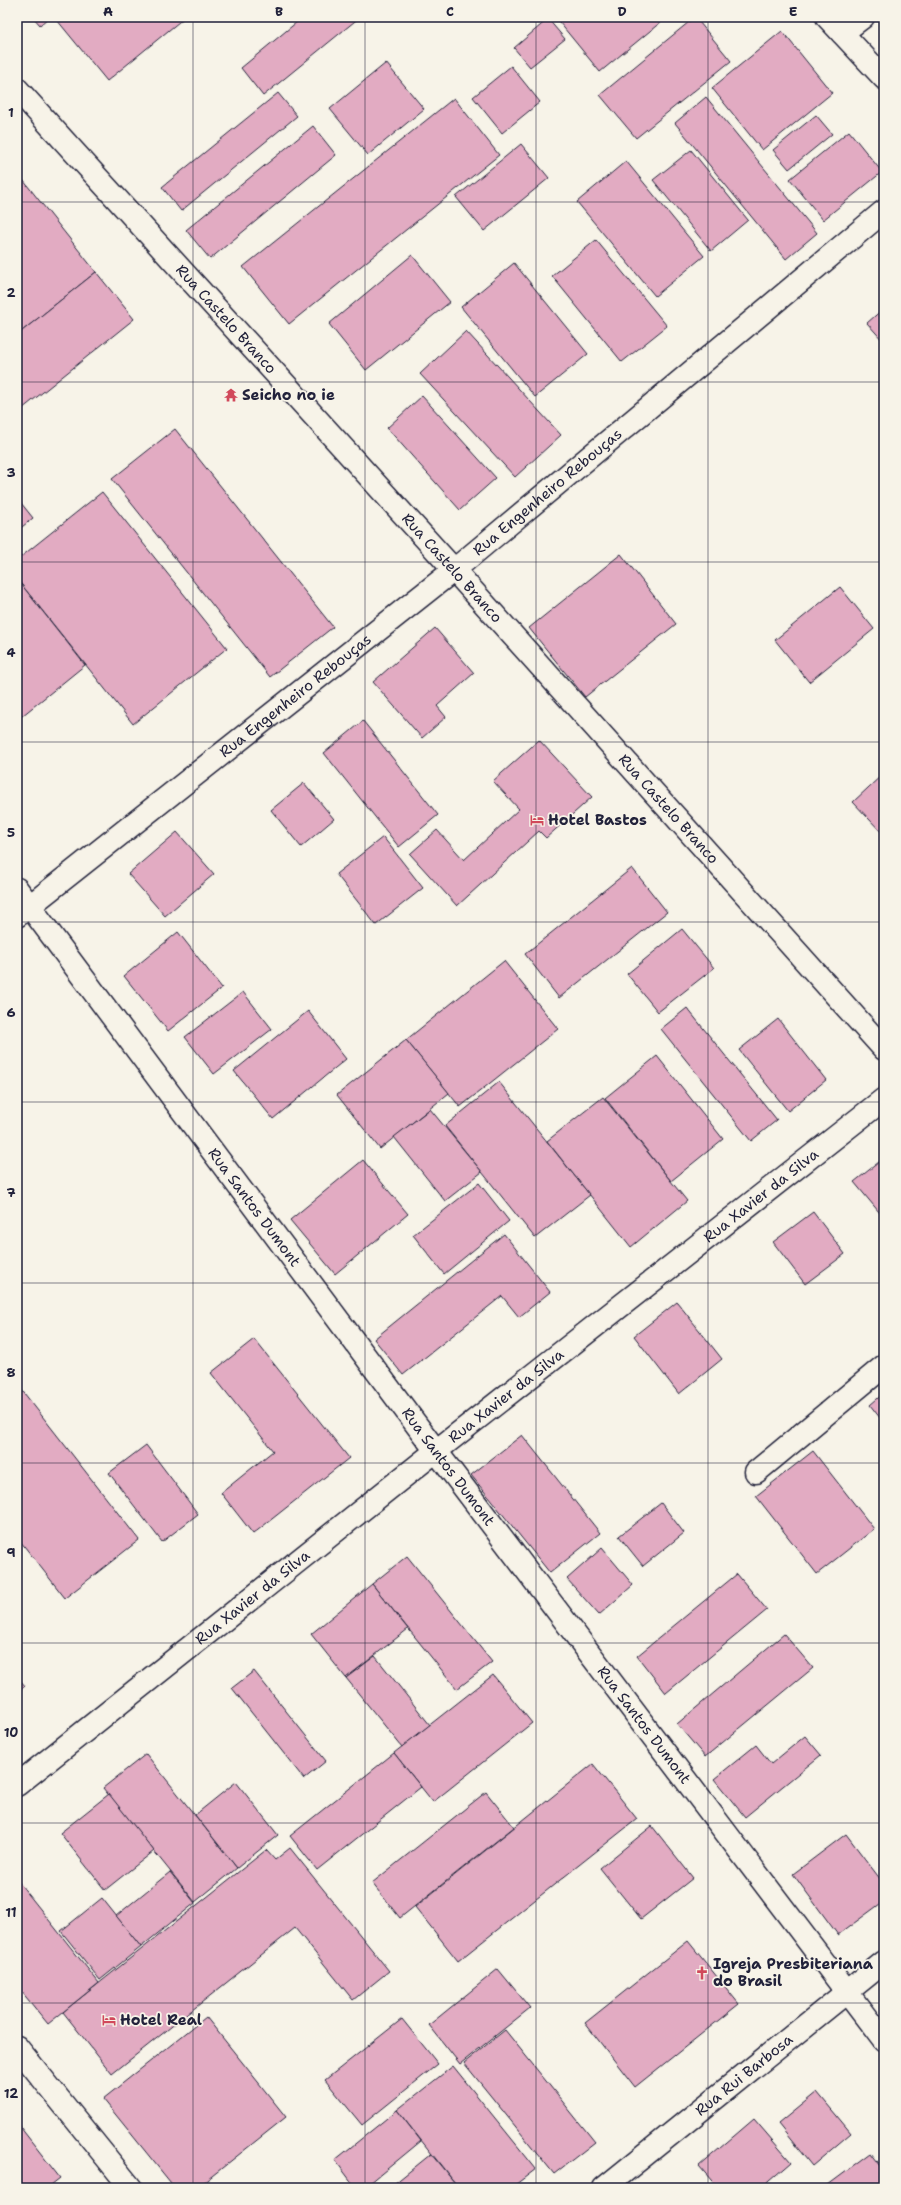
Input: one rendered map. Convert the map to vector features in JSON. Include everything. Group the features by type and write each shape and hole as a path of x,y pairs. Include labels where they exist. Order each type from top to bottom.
{"street":[{"path":"827,17 884,78"},
{"path":"842,33 863,17"},
{"name":"Rua Castelo Branco","path":"17,89 454,570 884,1049"},
{"name":"Rua Engenheiro Rebouças","path":"21,904 454,570 884,211"},
{"name":"Rua Santos Dumont","path":"21,904 884,2041"},
{"name":"Rua Xavier da Silva","path":"17,1785 436,1451 884,1099"},
{"path":"756,1472 884,1366"},
{"name":"Rua Rui Barbosa","path":"604,2188 884,1962"},
{"path":"17,2047 131,2188"}],"building":[{"path":"33,17 49,17 40,25"},
{"path":"60,17 185,17 107,81 57,20"},
{"path":"303,17 360,17 263,96 241,68"},
{"path":"555,17 667,17 600,72"},
{"path":"695,17 731,61 636,138 600,95"},
{"path":"548,19 565,39 530,67 514,48"},
{"path":"782,31 832,93 762,150 712,88"},
{"path":"386,63 424,109 368,155 330,109"},
{"path":"511,66 540,102 502,133 473,97"},
{"path":"278,93 297,116 181,211 162,187"},
{"path":"706,97 817,233 786,259 675,123"},
{"path":"454,98 499,155 289,324 243,267"},
{"path":"816,115 832,134 789,169 773,150"},
{"path":"313,126 336,155 210,259 186,230"},
{"path":"849,131 882,172 823,220 790,179"},
{"path":"521,144 549,178 484,231 456,197"},
{"path":"691,150 748,220 711,251 653,180"},
{"path":"626,161 704,256 655,296 577,202"},
{"path":"23,180 96,272 17,335 17,185"},
{"path":"596,240 667,326 622,362 552,276"},
{"path":"412,255 450,302 366,370 329,324"},
{"path":"514,263 588,354 535,397 461,307"},
{"path":"96,272 134,319 17,413 17,335"},
{"path":"884,308 884,342 867,323"},
{"path":"466,331 561,435 515,477 420,374"},
{"path":"422,396 496,478 460,510 387,428"},
{"path":"175,429 333,627 270,677 112,479"},
{"path":"102,492 227,648 133,724 17,579 17,560"},
{"path":"17,498 33,518 17,531"},
{"path":"621,554 676,624 585,697 529,628"},
{"path":"17,579 85,665 17,720"},
{"path":"840,587 874,629 809,682 775,640"},
{"path":"435,628 474,673 437,706 446,717 422,738 373,682"},
{"path":"363,721 438,815 399,847 324,753"},
{"name":"Hotel Bastos","path":"539,740 592,797 546,838 539,831 457,906 410,854 437,830 464,860 519,809 493,781"},
{"path":"884,773 884,835 853,802"},
{"path":"304,783 334,819 301,847 271,810"},
{"path":"177,832 214,874 165,916 128,874"},
{"path":"383,837 423,888 376,925 336,874"},
{"path":"632,868 667,912 559,998 525,954"},
{"path":"682,929 714,968 658,1012 627,974"},
{"path":"178,932 222,988 168,1031 124,976"},
{"path":"504,961 558,1029 460,1107 406,1040"},
{"path":"243,992 272,1029 214,1074 185,1037"},
{"path":"687,1008 777,1120 751,1141 661,1029"},
{"path":"308,1011 346,1059 273,1119 234,1071"},
{"path":"778,1019 826,1080 788,1111 739,1050"},
{"path":"406,1040 449,1093 380,1149 337,1095"},
{"path":"657,1056 723,1139 671,1181 605,1098"},
{"path":"499,1082 590,1195 535,1238 445,1126"},
{"path":"603,1097 687,1201 631,1247 547,1141"},
{"path":"430,1109 482,1172 445,1201 394,1137"},
{"path":"884,1158 884,1218 854,1182"},
{"path":"363,1160 408,1214 335,1274 290,1220"},
{"path":"479,1183 509,1221 444,1274 413,1235"},
{"path":"813,1212 845,1254 805,1284 773,1242"},
{"path":"504,1234 550,1292 519,1317 502,1296 403,1375 374,1339"},
{"path":"677,1302 722,1359 679,1394 634,1336"},
{"path":"254,1339 349,1458 253,1534 221,1493 273,1451 211,1373"},
{"path":"17,1384 139,1540 65,1598 17,1537"},
{"path":"884,1393 884,1423 870,1405"},
{"path":"522,1435 600,1533 550,1573 471,1475"},
{"path":"146,1445 198,1514 162,1542 109,1473"},
{"path":"813,1451 874,1529 817,1574 756,1496"},
{"path":"661,1503 684,1533 643,1566 619,1536"},
{"path":"602,1548 633,1585 599,1615 567,1579"},
{"path":"407,1556 492,1662 457,1689 372,1584"},
{"path":"737,1574 767,1610 666,1693 637,1656"},
{"path":"372,1584 408,1629 346,1678 311,1634"},
{"path":"784,1634 813,1668 705,1757 677,1724"},
{"path":"375,1656 430,1725 402,1747 346,1678"},
{"path":"254,1671 326,1761 304,1779 232,1688"},
{"path":"493,1675 532,1723 433,1802 394,1753"},
{"path":"17,1676 25,1686 17,1693"},
{"path":"805,1736 821,1755 745,1817 714,1779 756,1745 771,1764"},
{"path":"394,1753 421,1787 317,1870 290,1836"},
{"path":"146,1754 237,1868 195,1902 103,1788"},
{"path":"593,1764 637,1819 458,1961 415,1907"},
{"path":"236,1782 278,1835 237,1868 195,1815"},
{"path":"486,1792 514,1827 400,1918 372,1883"},
{"path":"109,1794 154,1851 105,1890 60,1833"},
{"path":"652,1826 693,1878 641,1919 600,1868"},
{"path":"846,1834 884,1884 884,1901 838,1935 793,1874"},
{"path":"290,1848 389,1971 353,2000 295,1928 112,2074 63,2012 266,1850 275,1860"},
{"path":"170,1872 195,1903 141,1947 116,1916"},
{"path":"17,1880 99,1983 48,2024 17,1986"},
{"path":"102,1898 141,1947 100,1980 61,1931"},
{"path":"688,1941 739,2004 635,2087 585,2023"},
{"path":"498,1969 530,2008 460,2064 429,2025"},
{"path":"206,2017 286,2117 197,2188 175,2188 103,2099"},
{"path":"402,2019 438,2064 362,2125 325,2080"},
{"path":"505,2030 595,2142 554,2174 464,2063"},
{"path":"453,2066 536,2169 511,2188 459,2188 397,2110"},
{"path":"817,2092 851,2133 812,2166 778,2124"},
{"path":"397,2110 421,2141 364,2188 356,2188 335,2160"},
{"path":"754,2119 791,2162 761,2188 718,2188 699,2166"},
{"path":"17,2123 60,2178 47,2188 17,2188"},
{"path":"871,2153 884,2170 884,2188 824,2188"},
{"path":"431,2154 459,2188 389,2188"}],"place":[{"name":"Seicho no ie","path":"231,395"},
{"name":"Hotel Bastos","path":"537,820"},
{"name":"Igreja Presbiteriana do Brasil","path":"702,1973"},
{"name":"Hotel Real","path":"109,2020"}]}
